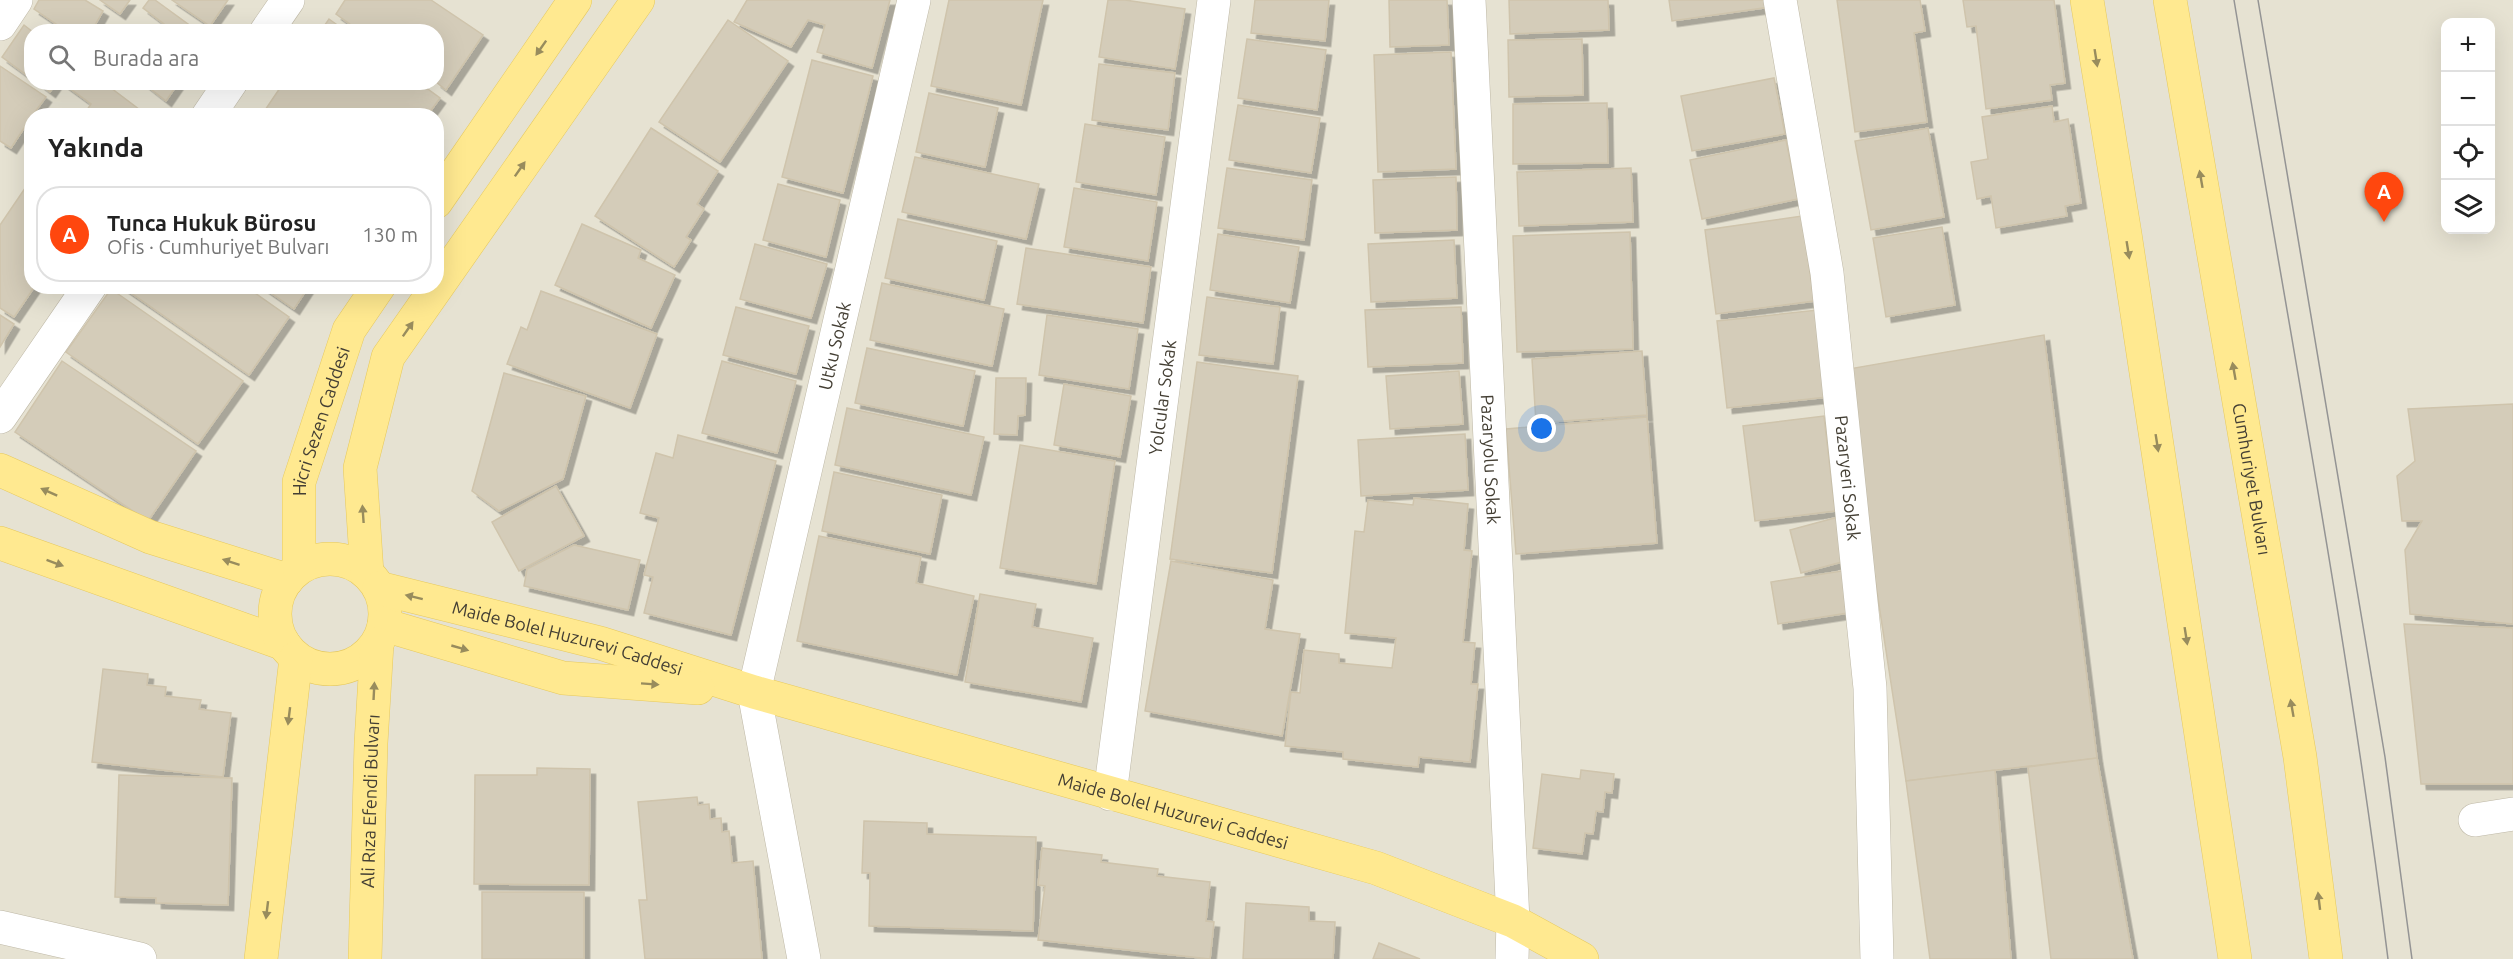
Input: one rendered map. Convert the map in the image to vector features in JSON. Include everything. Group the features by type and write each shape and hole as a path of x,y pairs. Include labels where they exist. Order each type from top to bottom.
{"main road":[{"path":"444,190 575,0"},
{"path":"444,277 639,0"},
{"path":"2087,0 2235,959"},
{"name":"Cumhuriyet Bulvarı","path":"2170,0 2300,757 2326,959"},
{"name":"Hicri Sezen Caddesi","path":"293,574 299,482 349,330 374,294"},
{"path":"0,543 290,651 311,666 328,670 347,667 364,658 380,634 384,606 373,580 360,468 388,357 432,294"},
{"path":"0,470 150,537 293,574"},
{"path":"261,959 290,651 277,629 275,612 278,595 293,574 314,561 332,558 351,563 373,580"},
{"name":"Maide Bolel Huzurevi Caddesi","path":"373,580 600,643 754,692 1376,868 1513,921 1582,959"},
{"name":"Maide Bolel Huzurevi Caddesi","path":"380,634 563,678 754,692"},
{"name":"Ali Rıza Efendi Bulvarı","path":"365,959 380,634"}],"street":[{"path":"0,24 16,0"},
{"path":"272,24 288,0"},
{"name":"Utku Sokak","path":"754,692 914,0"},
{"name":"Yolcular Sokak","path":"1110,794 1214,0"},
{"name":"Pazaryolu Sokak","path":"1469,0 1513,921 1512,959"},
{"name":"Pazaryeri Sokak","path":"1780,0 1827,273 1865,640 1869,688 1877,959"},
{"path":"213,108 226,90"},
{"path":"0,417 85,294"},
{"path":"754,692 804,959"},
{"path":"2475,820 2513,814"},
{"path":"0,927 140,959"}],"shaded area":[{"path":"0,0 2513,0 2513,959 0,959"}],"building":[{"path":"39,0 85,0 103,11 96,24 56,24 34,9"},
{"path":"100,0 130,0 120,14"},
{"path":"149,0 155,0 188,24 164,24 143,8"},
{"path":"172,0 228,0 211,24 207,24"},
{"path":"345,0 431,0 483,35 446,90 444,88 444,24 350,24 336,14"},
{"path":"747,0 890,0 872,68 817,52 825,25 808,20 791,47 734,22"},
{"path":"949,0 1043,0 1021,105 931,86"},
{"path":"1108,0 1125,0 1185,9 1175,69 1099,57"},
{"path":"1255,0 1329,0 1325,41 1251,33"},
{"path":"1389,0 1447,0 1449,45 1390,47"},
{"path":"1509,0 1608,0 1609,30 1510,34"},
{"path":"1669,0 1769,0 1770,7 1672,21"},
{"path":"1837,0 1920,0 1925,31 1914,33 1927,122 1855,132"},
{"path":"1963,0 2054,0 2065,83 2050,85 2052,100 1986,109 1976,26 1967,27"},
{"path":"329,19 336,24 326,24"},
{"path":"728,20 788,61 720,162 659,122"},
{"path":"24,25 24,73 2,57"},
{"path":"1247,39 1326,50 1317,110 1238,98"},
{"path":"1582,39 1583,95 1509,97 1508,40"},
{"path":"1451,52 1456,169 1378,172 1374,55"},
{"path":"812,60 873,76 843,193 782,177"},
{"path":"1099,64 1175,73 1168,130 1092,120"},
{"path":"0,66 24,82 24,90 36,90 46,97 38,108 24,108 24,128 11,148 0,141"},
{"path":"1774,78 1785,134 1692,151 1681,96"},
{"path":"72,90 114,90 137,108 88,108 91,104"},
{"path":"152,90 174,90 166,101"},
{"path":"279,90 429,90 440,98 433,108 266,108"},
{"path":"929,93 998,108 985,167 916,152"},
{"path":"1607,103 1608,163 1513,164 1513,104"},
{"path":"1238,105 1320,118 1311,173 1229,160"},
{"path":"2052,106 2054,122 2068,119 2081,203 2065,206 2067,216 1996,228 1991,196 1977,199 1971,162 1988,159 1982,117"},
{"path":"1085,124 1165,137 1156,195 1076,182"},
{"path":"651,128 718,171 697,204 704,209 686,237 691,240 674,267 595,216"},
{"path":"1928,128 1944,217 1871,230 1855,141"},
{"path":"1786,140 1798,199 1702,219 1690,160"},
{"path":"915,157 1039,184 1026,239 902,212"},
{"path":"1227,168 1312,180 1304,240 1218,228"},
{"path":"1631,168 1633,222 1519,226 1517,172"},
{"path":"1456,177 1457,230 1375,233 1373,180"},
{"path":"778,184 840,200 826,257 763,240"},
{"path":"1074,188 1157,202 1148,261 1064,247"},
{"path":"24,190 24,294 30,294 14,317 0,308 0,225"},
{"path":"1802,216 1814,301 1716,314 1705,230"},
{"path":"898,219 997,241 984,300 885,278"},
{"path":"582,224 641,250 638,258 675,275 651,328 555,285"},
{"path":"1942,227 1955,305 1886,317 1873,238"},
{"path":"1630,232 1633,349 1517,352 1513,236"},
{"path":"1218,234 1299,247 1290,303 1210,290"},
{"path":"1454,240 1457,298 1371,302 1368,244"},
{"path":"755,244 827,264 811,318 740,299"},
{"path":"1026,248 1151,267 1143,323 1017,304"},
{"path":"882,283 1004,309 992,366 870,340"},
{"path":"541,291 657,334 630,408 507,364 521,327 527,330"},
{"path":"107,294 118,294 243,381 198,444 66,352"},
{"path":"133,294 256,294 289,317 249,375"},
{"path":"272,294 304,294 294,309"},
{"path":"1207,297 1280,307 1273,364 1199,355"},
{"path":"736,307 809,326 796,374 723,355"},
{"path":"1461,307 1463,363 1368,367 1365,310"},
{"path":"1818,310 1827,397 1727,408 1717,321"},
{"path":"0,315 14,324 0,347"},
{"path":"1047,315 1138,329 1129,389 1039,375"},
{"path":"2044,335 2097,758 1906,781 1843,370"},
{"path":"867,348 975,371 963,426 855,403"},
{"path":"1642,351 1647,415 1536,423 1532,359"},
{"path":"62,361 196,451 148,521 15,432"},
{"path":"722,361 796,381 777,453 702,433"},
{"path":"1197,362 1298,376 1272,573 1170,559"},
{"path":"1459,371 1463,424 1390,429 1386,376"},
{"path":"504,373 586,396 563,479 499,511 472,491"},
{"path":"996,378 1026,378 1025,415 1018,416 1017,435 994,434"},
{"path":"1064,384 1131,396 1120,457 1054,445"},
{"path":"2513,404 2513,624 2410,614 2405,550 2422,521 2402,521 2397,476 2415,461 2408,409"},
{"path":"847,408 984,437 971,495 835,465"},
{"path":"1824,416 1835,511 1755,521 1743,426"},
{"path":"1647,417 1657,543 1516,554 1506,429"},
{"path":"1465,434 1468,490 1361,496 1358,440"},
{"path":"678,435 776,461 731,635 644,613 653,577 644,575 659,518 640,513 656,453 673,458"},
{"path":"1020,445 1115,461 1096,584 1000,568"},
{"path":"834,472 942,495 930,554 822,531"},
{"path":"556,486 584,536 519,571 492,522"},
{"path":"1414,498 1468,504 1464,550 1472,551 1463,642 1475,643 1471,684 1478,684 1470,762 1419,757 1418,767 1343,759 1343,752 1285,746 1291,692 1300,693 1304,650 1339,654 1339,663 1392,668 1396,638 1345,633 1355,531 1364,532 1368,500 1413,505"},
{"path":"1842,516 1853,559 1801,573 1790,530"},
{"path":"819,536 921,557 916,583 974,596 957,675 797,641"},
{"path":"574,545 640,560 628,610 524,586 527,569"},
{"path":"1171,561 1273,580 1265,629 1300,634 1282,736 1145,711"},
{"path":"1848,570 1854,612 1778,624 1771,582"},
{"path":"980,594 1036,604 1032,627 1093,638 1081,702 965,682"},
{"path":"2404,624 2513,628 2513,784 2421,784"},
{"path":"103,669 148,674 147,685 166,687 165,696 201,700 199,709 231,713 223,777 92,762"},
{"path":"2097,758 2133,959 2051,959 2028,767"},
{"path":"537,768 590,769 589,885 474,884 475,775 537,775"},
{"path":"1581,770 1614,774 1612,793 1605,792 1603,812 1596,811 1593,834 1585,833 1582,854 1533,848 1542,774 1580,779"},
{"path":"1995,770 2011,959 1930,959 1906,781"},
{"path":"119,775 232,778 228,905 156,903 156,898 115,897"},
{"path":"697,797 698,805 709,804 710,819 721,818 722,832 729,831 732,863 753,861 762,959 645,959 639,900 647,900 638,802"},
{"path":"864,821 927,823 927,834 1036,837 1033,931 869,926 870,873 862,873"},
{"path":"1042,848 1102,855 1101,862 1158,869 1157,876 1210,882 1206,921 1214,922 1210,959 1038,940 1045,886 1038,885"},
{"path":"482,892 584,892 584,959 482,959"},
{"path":"1246,903 1309,907 1309,921 1335,922 1333,959 1243,959"},
{"path":"1379,943 1420,959 1373,959"}],"tram line":[{"path":"2234,0 2336,599 2388,959"},
{"path":"2258,0 2385,757 2412,959"}],"place":[{"name":"Tunca Hukuk Bürosu","path":"2384,222"}]}
